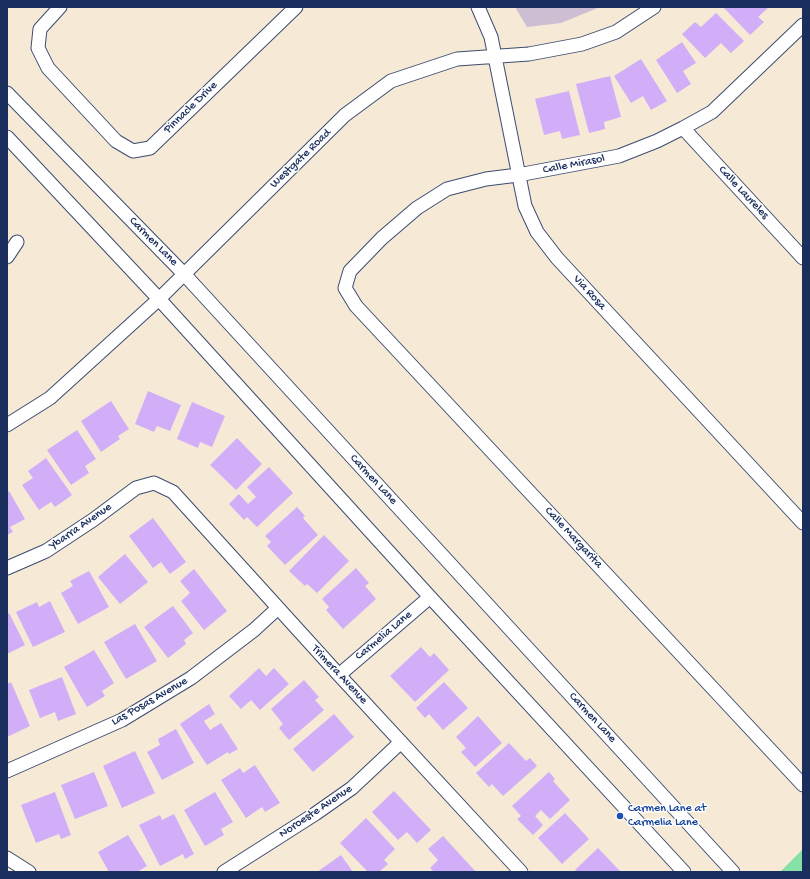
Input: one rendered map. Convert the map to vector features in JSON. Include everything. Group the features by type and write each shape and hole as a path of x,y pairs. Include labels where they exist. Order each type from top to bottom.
{"street":[{"name":"Pinnacle Drive","path":"60,7 40,29 38,48 48,68 116,141 133,151 150,148 296,7"},
{"name":"Via Rosa","path":"478,7 491,37 525,206 537,232 557,258 803,523"},
{"name":"Westgate Road","path":"7,425 50,398 159,299 345,116 391,81 457,59 529,54 582,44 616,32 654,7"},
{"name":"Calle Mirasol","path":"345,288 350,271 382,238 417,208 446,189 486,179 518,176 619,156 657,141 712,112 803,26"},
{"name":"Carmen Lane","path":"7,94 184,274 733,872"},
{"name":"Calle Laureles","path":"683,128 803,258"},
{"path":"7,137 159,299 430,597 684,872"},
{"path":"7,257 17,242"},
{"name":"Calle Margarita","path":"345,288 356,306 803,785"},
{"name":"Ybarra Avenue","path":"7,568 46,551 93,520 136,488 154,483"},
{"name":"Trimera Avenue","path":"154,483 173,492 338,675 402,742 521,872"},
{"name":"Carmelia Lane","path":"338,675 430,597"},
{"name":"Las Posas Avenue","path":"7,771 122,720 192,678 254,630 278,608"},
{"name":"Noroeste Avenue","path":"224,872 316,814 352,788 402,742"},
{"path":"7,858 29,872"}],"shaded area":[{"path":"515,7 600,7 561,23 527,27"}],"green space":[{"path":"803,849 803,872 780,872"}],"building":[{"path":"723,7 769,7 758,17 764,22 750,35"},
{"path":"716,13 744,41 731,53 721,43 705,58 682,34 695,22 701,27"},
{"path":"682,42 696,63 683,71 691,84 677,93 656,60"},
{"path":"641,59 667,101 651,110 643,96 631,103 614,76"},
{"path":"610,76 621,117 604,122 605,129 589,133 576,84"},
{"path":"569,91 580,135 562,139 560,131 544,135 535,99"},
{"path":"148,391 181,405 170,431 157,426 154,432 135,424"},
{"path":"111,401 129,429 118,436 120,439 101,452 81,421"},
{"path":"192,402 225,416 212,447 200,442 198,448 177,439"},
{"path":"77,430 96,459 85,466 89,473 71,485 47,450"},
{"path":"237,438 262,464 236,490 210,465"},
{"path":"46,458 72,495 55,507 51,502 39,510 22,485 33,478 28,471"},
{"path":"269,467 293,493 257,527 247,517 244,520 229,504 239,494 248,504 256,497 247,487"},
{"path":"9,491 25,519 10,527 13,532 7,535 7,493"},
{"path":"297,507 305,516 303,518 318,535 285,565 267,546 271,542 265,536"},
{"path":"153,518 186,562 170,574 161,562 153,568 129,536"},
{"path":"324,535 349,561 317,593 307,584 305,586 289,571"},
{"path":"125,554 148,582 120,604 98,577"},
{"path":"356,568 369,583 365,586 376,599 343,629 326,610 329,607 322,599"},
{"path":"194,569 227,611 204,630 181,601 190,593 180,581"},
{"path":"89,571 109,607 78,624 61,593 73,586 70,581"},
{"path":"50,601 65,632 33,647 16,612 37,602 39,607"},
{"path":"173,606 193,633 184,640 186,644 168,658 144,627"},
{"path":"9,613 25,645 7,654 7,615"},
{"path":"135,624 157,661 126,679 104,642"},
{"path":"421,647 430,657 434,653 449,670 415,702 390,676"},
{"path":"94,650 114,683 102,691 105,696 87,707 64,667"},
{"path":"259,668 266,676 274,668 289,684 260,710 251,700 241,709 229,696"},
{"path":"62,677 76,714 58,721 55,712 40,718 29,690"},
{"path":"304,680 319,697 315,700 324,710 289,740 279,728 283,724 271,709"},
{"path":"11,682 30,726 7,737 7,684"},
{"path":"444,682 468,708 443,730 429,714 425,718 416,708"},
{"path":"209,704 215,714 204,721 210,730 221,723 238,749 229,754 228,752 207,765 180,724"},
{"path":"334,714 354,737 313,772 293,749"},
{"path":"478,716 502,743 475,767 461,752 466,748 456,737"},
{"path":"176,729 194,763 162,780 147,752 160,745 158,739"},
{"path":"509,743 526,761 530,758 537,766 503,796 492,784 489,787 476,773"},
{"path":"135,751 155,793 122,808 103,766"},
{"path":"255,765 280,803 265,812 262,807 246,818 221,780 240,768 243,773"},
{"path":"94,772 108,806 75,819 61,785"},
{"path":"549,772 555,779 553,781 570,800 550,819 541,810 535,816 543,825 533,835 517,819 521,816 512,806"},
{"path":"394,791 431,830 417,843 407,832 398,840 372,812"},
{"path":"55,792 71,835 61,839 59,834 36,843 21,805"},
{"path":"215,792 233,822 221,829 224,835 205,846 184,810"},
{"path":"565,813 589,839 562,864 538,838"},
{"path":"174,814 194,854 185,859 183,854 160,866 139,825 160,815 162,820"},
{"path":"366,818 395,849 384,860 388,864 379,872 368,872 340,843"},
{"path":"128,835 147,866 137,872 109,872 98,852"},
{"path":"443,836 476,872 434,872 430,868 438,860 428,849"},
{"path":"598,848 621,872 577,872 575,870"},
{"path":"341,855 353,872 317,872"}],"place":[{"name":"Carmen Lane at Carmelia Lane","path":"620,816"}]}
